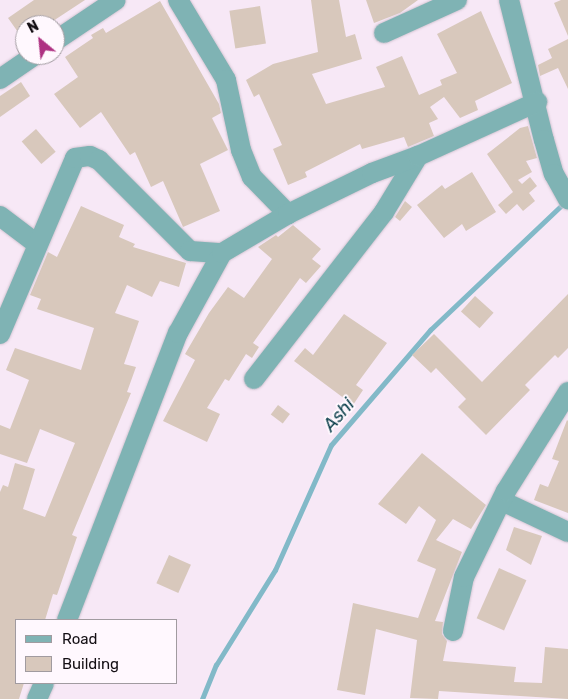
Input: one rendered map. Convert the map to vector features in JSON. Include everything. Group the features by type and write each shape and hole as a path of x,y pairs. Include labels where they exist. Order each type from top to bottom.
{"street":[{"path":"65,34 116,0"},
{"path":"178,0 226,80 240,150 252,176 288,214"},
{"path":"384,33 457,0"},
{"path":"509,0 537,102 554,174 568,199"},
{"path":"0,78 19,65"},
{"path":"67,619 178,333 222,253 288,214 372,173 418,156 537,102"},
{"path":"0,334 71,163 75,158 90,156 98,160 190,251 222,253"},
{"path":"254,378 384,212 418,156"},
{"path":"0,216 37,244"},
{"path":"453,631 464,577 502,502 568,392"},
{"path":"502,502 568,532"},
{"path":"37,699 44,684"}],"building":[{"path":"34,0 85,0 62,15 15,15 15,28 8,18"},
{"path":"311,0 339,0 346,37 355,34 362,59 312,74 326,104 385,87 376,67 402,56 419,95 442,85 440,80 457,73 437,34 481,11 512,83 475,101 478,110 460,118 444,97 430,107 438,119 429,123 434,136 408,147 404,137 362,149 360,144 305,172 307,177 288,185 273,149 282,145 259,94 254,97 246,80 273,64 318,52"},
{"path":"366,0 418,0 400,13 374,23"},
{"path":"568,0 568,36 554,3"},
{"path":"160,1 219,104 221,113 212,118 228,150 200,164 220,211 183,227 163,181 151,187 135,152 130,155 101,112 80,128 54,94 78,77 65,57 93,38 91,35 103,28 106,33"},
{"path":"260,6 266,44 235,48 229,11"},
{"path":"568,39 568,89 558,68 540,76 538,65 552,58 548,49"},
{"path":"21,82 30,96 0,117 0,96"},
{"path":"528,126 537,158 526,161 532,172 518,180 522,184 530,177 537,186 529,193 535,201 523,211 517,204 506,214 498,205 513,192 487,154 520,128"},
{"path":"36,129 56,152 41,164 22,141"},
{"path":"472,172 496,212 466,231 462,224 444,238 417,205 442,185 445,189"},
{"path":"405,201 412,207 400,221 395,217"},
{"path":"81,206 124,225 119,237 135,244 133,247 186,263 179,287 160,281 152,297 127,285 115,313 139,321 124,364 136,367 127,392 131,393 72,535 77,537 57,595 53,594 45,619 15,619 15,684 24,684 19,699 0,699 0,492 3,485 8,487 15,463 35,469 23,509 45,517 75,443 40,429 27,463 0,454 0,425 10,429 29,380 6,370 15,348 81,370 94,328 37,309 41,299 30,295 48,252 57,257"},
{"path":"293,225 321,249 312,259 321,266 306,283 300,278 253,343 259,347 252,358 246,354 229,381 225,379 207,408 220,414 207,442 163,421 195,360 185,354 209,313 228,287 244,298 272,259 258,247 276,235 278,237"},
{"path":"568,294 568,348 558,358 555,355 525,385 530,390 486,435 458,407 466,399 436,368 431,373 412,355 434,334 482,382"},
{"path":"475,296 494,313 480,328 461,312"},
{"path":"344,314 387,343 356,385 363,390 353,405 294,361 305,348 313,355"},
{"path":"278,405 290,414 283,424 271,415"},
{"path":"567,420 568,513 534,500 540,484 548,487 559,461 552,459"},
{"path":"422,453 486,505 471,529 453,519 436,540 462,552 435,621 443,622 442,634 447,641 443,661 516,667 514,682 542,683 545,647 568,649 568,699 439,691 438,699 410,698 417,640 376,629 365,695 337,690 353,603 418,618 436,569 417,561 436,520 419,506 406,524 378,504"},
{"path":"514,527 542,536 531,565 506,550"},
{"path":"169,555 191,565 178,593 156,583"},
{"path":"499,568 526,580 504,630 477,618"}],"waterway":[{"name":"Ashi","path":"202,699 216,665 275,570 331,445 430,330 566,201"}]}
